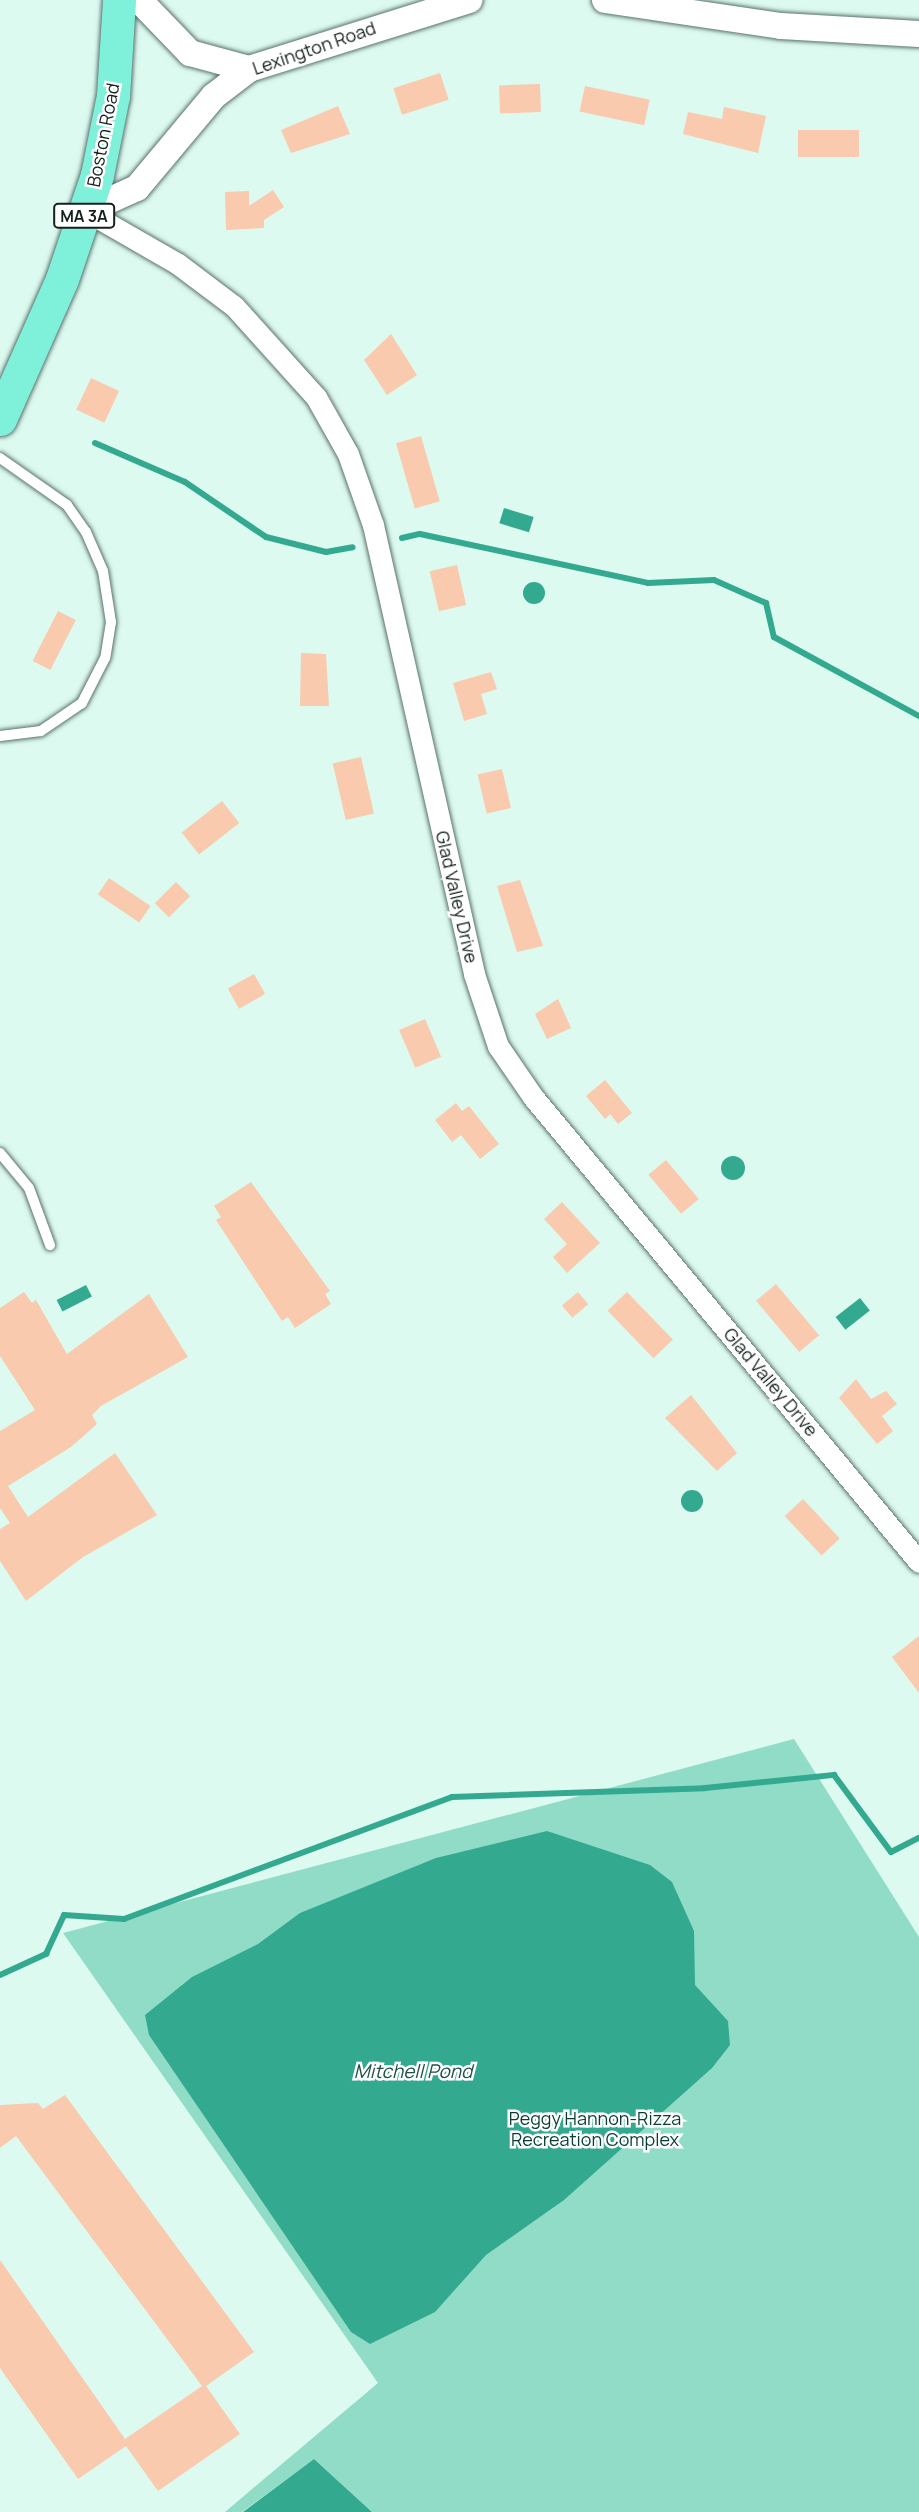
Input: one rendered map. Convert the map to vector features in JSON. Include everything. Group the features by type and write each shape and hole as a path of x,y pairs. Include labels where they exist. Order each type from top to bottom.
{"main road":[{"name":"Boston Road","path":"0,419 86,211 113,96 119,0"}],"street":[{"path":"139,0 190,53 250,69"},
{"name":"Lexington Road","path":"86,211 137,188 214,96 250,69 469,0"},
{"path":"604,0 781,26 919,34"},
{"name":"Glad Valley Drive","path":"86,211 178,264 234,306 316,397 348,454 373,525 474,974 498,1046 533,1097 919,1562"}],"lane":[{"path":"0,458 67,505 86,532 103,571 111,622 105,658 82,703 41,731 0,736"},
{"path":"0,1153 29,1188 50,1245"}],"green space":[{"name":"Peggy Hannon-Rizza Recreation Complex","path":"794,1739 919,1937 919,2512 372,2512 314,2459 242,2512 225,2512 378,2383 63,1933"}],"water":[{"path":"504,508 534,517 529,532 499,523"},
{"path":"530,582 538,582 545,589 545,597 538,604 530,604 523,597 523,589"},
{"path":"733,1156 741,1160 745,1168 741,1176 733,1180 725,1176 721,1168 725,1160"},
{"path":"86,1285 92,1297 62,1312 57,1300"},
{"path":"860,1298 870,1311 845,1330 836,1317"},
{"path":"692,1490 700,1493 703,1501 700,1509 692,1512 684,1509 681,1501 684,1493"},
{"name":"Mitchell Pond","path":"547,1831 650,1865 672,1882 694,1931 695,1985 728,2021 730,2045 712,2068 564,2200 486,2255 435,2312 370,2344 351,2332 149,2035 145,2015 192,1977 258,1944 300,1913 436,1858"},
{"path":"314,2459 372,2512 243,2512"}],"building":[{"path":"440,73 449,100 402,115 393,88"},
{"path":"540,84 541,112 500,113 499,85"},
{"path":"585,86 650,100 644,125 580,111"},
{"path":"338,106 350,134 291,153 281,130"},
{"path":"724,107 766,116 758,153 683,134 688,112 722,119"},
{"path":"798,130 859,130 859,157 798,157"},
{"path":"273,190 284,207 264,220 264,228 226,230 225,192 249,191 249,206"},
{"path":"391,334 417,375 387,395 364,360"},
{"path":"91,378 119,391 104,423 76,410"},
{"path":"421,436 440,501 415,509 396,443"},
{"path":"457,565 466,605 439,611 430,571"},
{"path":"58,611 76,620 50,670 33,661"},
{"path":"301,653 326,654 329,706 300,706"},
{"path":"491,672 497,689 481,694 487,714 464,721 453,683"},
{"path":"361,757 374,814 346,820 333,764"},
{"path":"502,769 511,808 487,814 478,775"},
{"path":"222,801 239,823 199,854 182,832"},
{"path":"109,878 150,906 139,923 98,895"},
{"path":"520,880 543,946 517,952 497,886"},
{"path":"176,882 190,896 169,917 155,903"},
{"path":"254,974 265,994 239,1009 228,989"},
{"path":"558,999 571,1028 547,1039 535,1014"},
{"path":"425,1019 441,1057 415,1068 399,1030"},
{"path":"605,1080 632,1113 618,1124 610,1114 605,1119 586,1096"},
{"path":"456,1103 462,1111 469,1106 499,1144 480,1159 461,1135 452,1142 435,1120"},
{"path":"666,1160 699,1199 681,1214 648,1175"},
{"path":"251,1182 330,1291 325,1294 331,1304 295,1328 288,1317 282,1321 216,1220 221,1217 214,1206"},
{"path":"562,1202 600,1243 567,1273 553,1257 567,1244 544,1219"},
{"path":"776,1284 819,1335 799,1352 756,1301"},
{"path":"24,1292 32,1303 36,1300 67,1354 149,1294 188,1357 101,1406 92,1415 97,1424 71,1447 8,1486 28,1517 115,1453 157,1515 83,1557 26,1601 0,1561 0,1529 10,1523 0,1508 0,1431 35,1410 0,1356 0,1308"},
{"path":"578,1292 588,1304 572,1318 562,1305"},
{"path":"627,1292 673,1339 653,1358 608,1311"},
{"path":"856,1379 871,1399 886,1391 897,1404 882,1416 893,1431 877,1444 839,1398"},
{"path":"691,1395 737,1453 717,1471 665,1418"},
{"path":"803,1499 840,1538 822,1556 785,1516"},
{"path":"919,1636 919,1693 892,1657"},
{"path":"65,2095 254,2352 206,2386 240,2434 158,2491 126,2446 78,2479 0,2368 0,2260 125,2439 202,2386 16,2136 0,2148 0,2105 38,2103 43,2109"}],"waterway":[{"path":"95,443 185,482 266,537 326,552 353,547"},
{"path":"402,538 420,534 648,583 714,580 766,603 774,637 919,716"},
{"path":"0,1975 46,1954 64,1915 124,1919 452,1797 705,1788 834,1775 891,1852 919,1838"}]}
